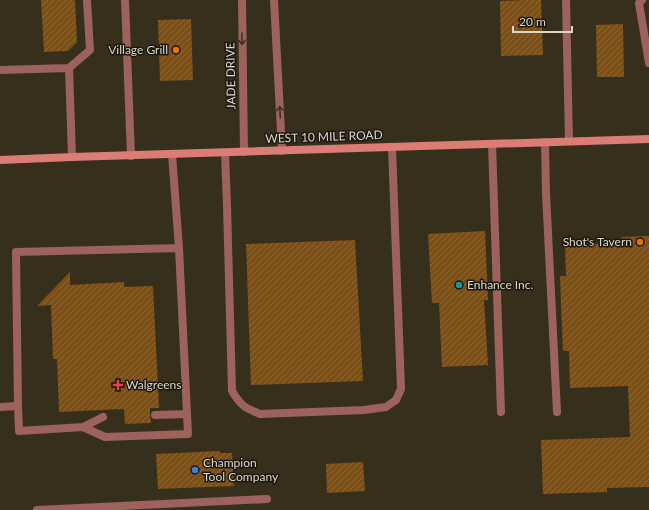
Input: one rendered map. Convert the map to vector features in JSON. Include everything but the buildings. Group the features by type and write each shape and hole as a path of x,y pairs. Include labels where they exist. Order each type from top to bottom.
{"street":[{"path":"0,70 70,68 90,50 87,0"},
{"path":"125,0 132,156"},
{"name":"JADE DRIVE","path":"242,0 244,152"},
{"path":"274,0 282,150"},
{"path":"566,0 569,141"},
{"path":"642,0 639,3 649,63"},
{"path":"70,68 72,157"},
{"name":"WEST 10 MILE ROAD","path":"0,160 649,138"},
{"path":"545,142 546,193 557,412"},
{"path":"492,144 501,412"},
{"path":"225,153 232,391 246,409 260,414 364,410 386,407 396,400 401,389 392,147"},
{"path":"83,427 105,437 188,434 179,248 172,154"},
{"path":"103,417 83,427 19,431 16,252 179,248"},
{"path":"0,406 18,406"},
{"path":"155,415 187,414"},
{"path":"37,510 204,506 267,499"}],"place":[{"name":"Village Grill","path":"176,50"},
{"name":"Shot's Tavern","path":"640,242"},
{"name":"Enhance Inc.","path":"459,285"},
{"name":"Walgreens","path":"118,385"},
{"name":"Champion Tool Company","path":"195,470"}]}
